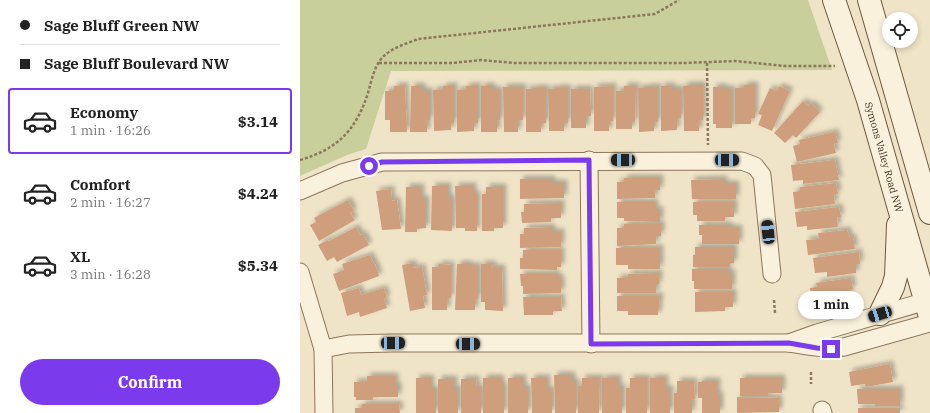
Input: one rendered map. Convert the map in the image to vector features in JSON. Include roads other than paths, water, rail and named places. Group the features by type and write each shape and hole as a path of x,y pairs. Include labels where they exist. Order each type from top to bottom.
{"main road":[{"name":"Symons Valley Road NW","path":"834,0 868,100 929,306"},
{"path":"869,0 930,213"},
{"path":"880,314 893,288 896,276 898,204"}],"street":[{"path":"589,160 591,344"},
{"path":"300,191 342,173 382,162 742,160 755,166 762,175 772,274"},
{"path":"300,272 323,349 324,413"},
{"path":"789,343 880,314 929,306"},
{"path":"323,349 356,344 789,343 831,349 844,347 930,323"}]}
